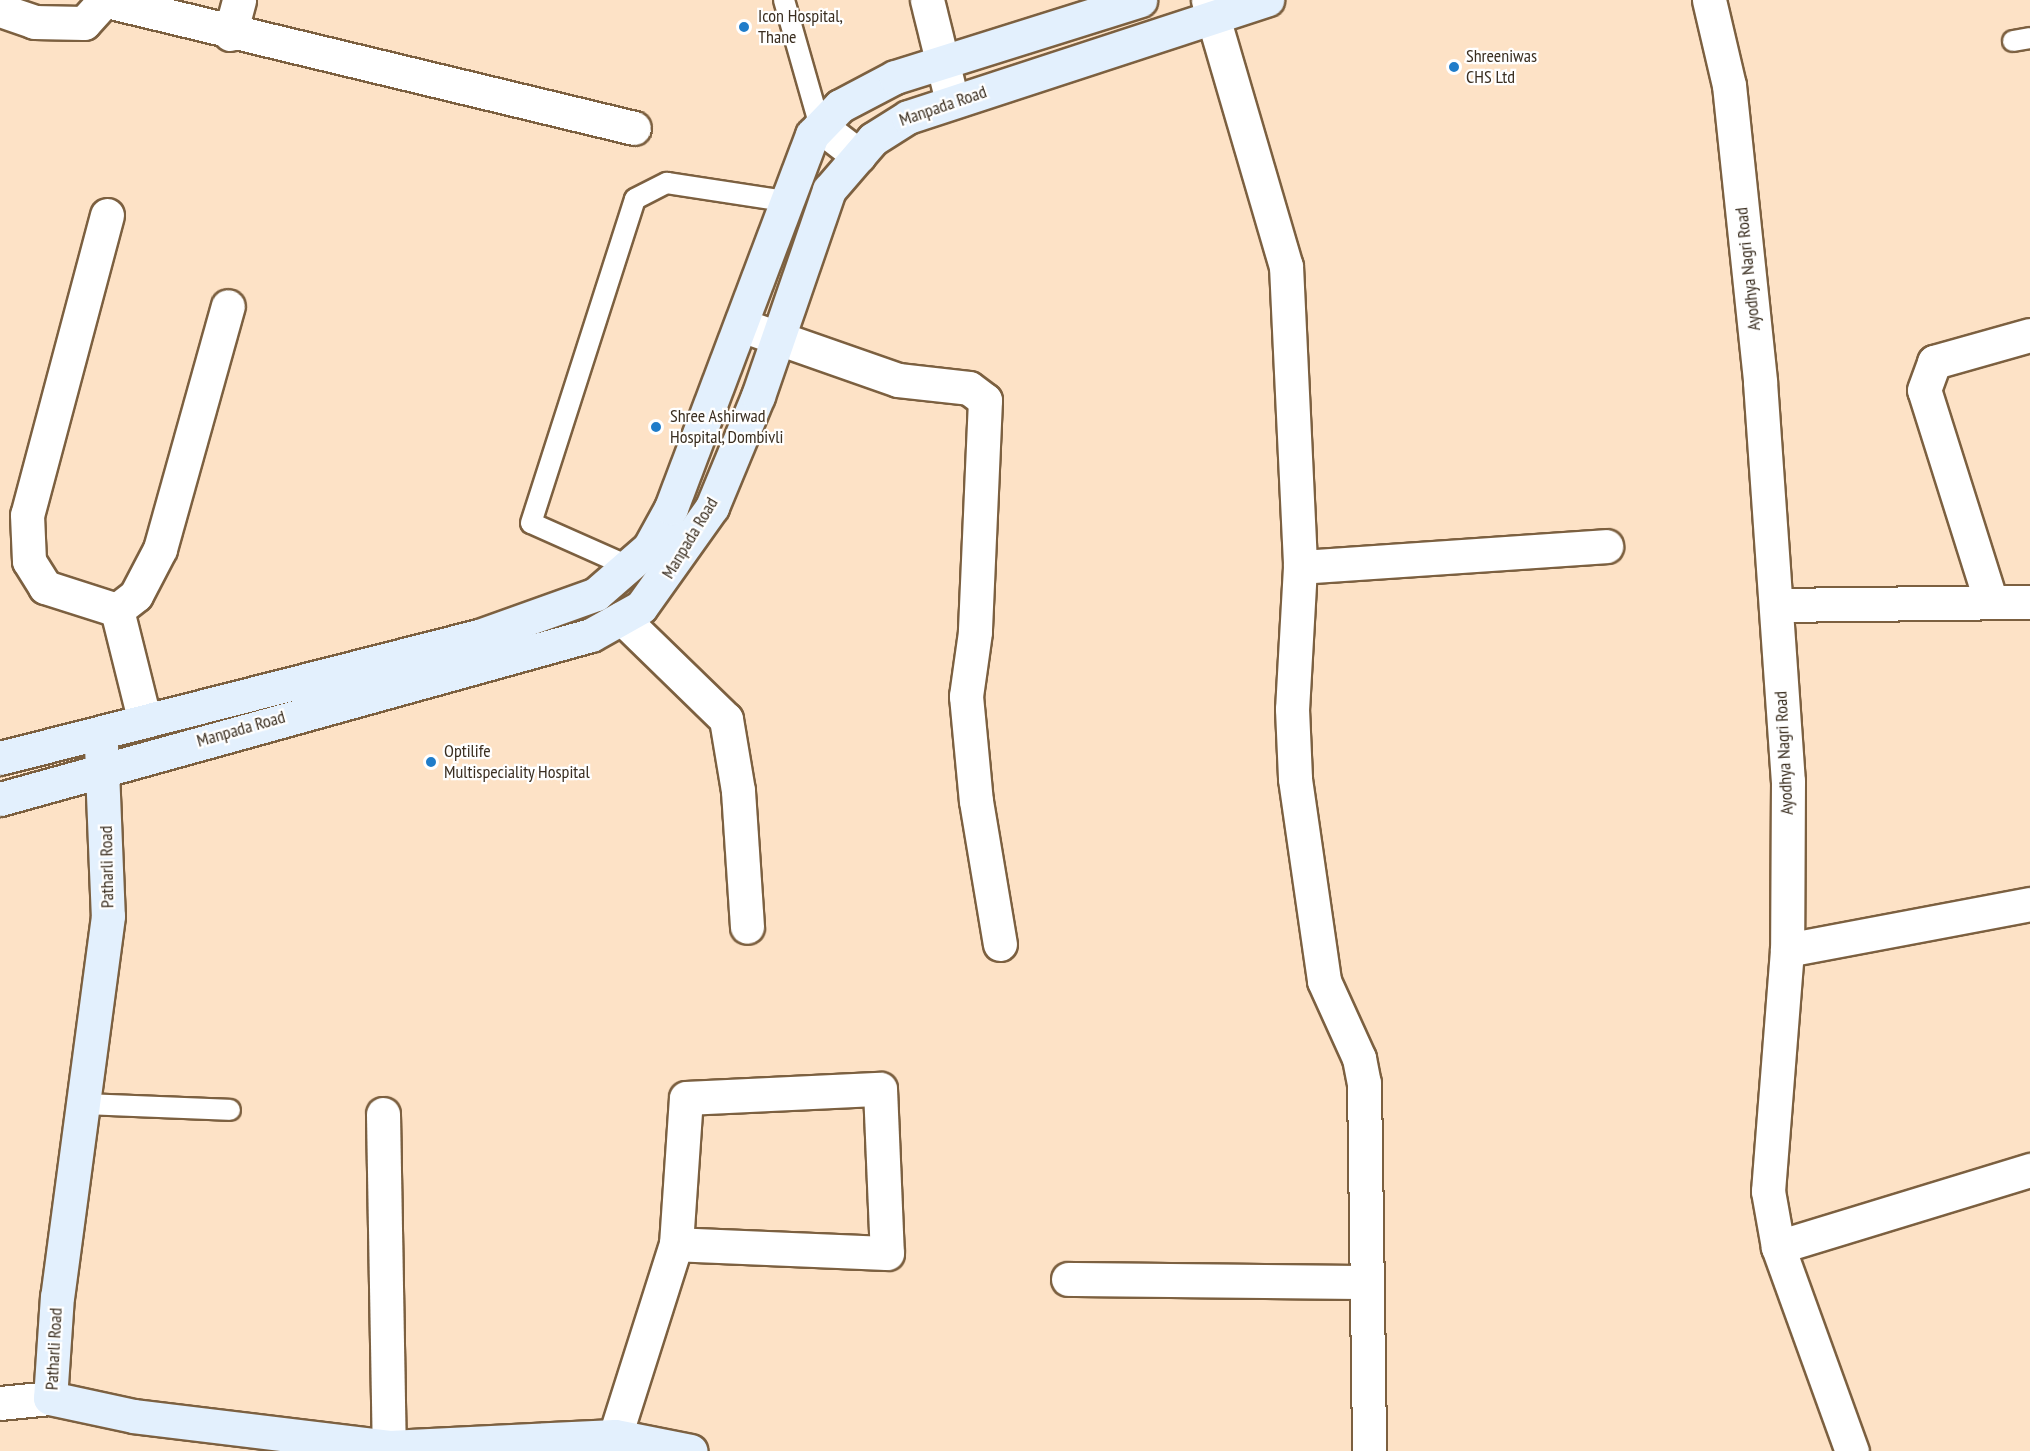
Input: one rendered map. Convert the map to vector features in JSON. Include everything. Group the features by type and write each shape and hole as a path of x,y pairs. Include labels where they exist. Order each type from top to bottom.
{"main road":[{"name":"Manpada Road","path":"0,758 144,718 479,636 596,594 630,567 649,548 671,508 786,201 820,126 862,92 942,63 1140,0"},
{"name":"Manpada Road","path":"0,799 105,767 488,665 591,634 622,618 660,587 712,507 778,338 829,190 890,125 952,101 1221,8 1267,0"},
{"path":"630,567 660,587"},
{"name":"Patharli Road","path":"99,731 105,767 108,916 57,1296 50,1398 133,1416 390,1449 615,1436 691,1451"}],"street":[{"path":"230,34 239,0"},
{"path":"927,0 952,101"},
{"name":"Ayodhya Nagri Road","path":"1709,0 1729,85 1774,526 1776,605 1788,781 1787,950 1768,1191 1778,1247 1852,1451"},
{"path":"0,10 34,22 84,22 102,2 634,128"},
{"path":"1221,8 1286,266 1300,567 1292,708 1295,778 1324,981 1359,1058 1364,1083 1369,1451"},
{"path":"820,126 859,156"},
{"path":"107,215 27,515 29,561 45,587 117,610"},
{"path":"117,610 136,595 159,549 228,306"},
{"path":"741,324 898,380 969,388 985,400 975,632 966,696 976,801 1000,944"},
{"path":"1990,602 1924,390 1934,363 2030,335"},
{"path":"1300,567 1606,546"},
{"path":"1776,605 2030,602"},
{"path":"117,610 144,718"},
{"path":"622,618 726,719 738,791 747,927"},
{"path":"1787,950 2030,903"},
{"path":"615,1436 676,1244 686,1098 880,1089 887,1253 676,1244"},
{"path":"383,1114 390,1449"},
{"path":"1778,1247 2030,1170"},
{"path":"1068,1279 1366,1282"},
{"path":"0,1403 50,1398"}],"lane":[{"path":"784,0 820,126"},
{"path":"630,567 531,523 635,199 668,183 786,201"},
{"path":"82,1104 230,1110"}],"place":[{"name":"Icon Hospital, Thane","path":"744,27"},
{"name":"Shreeniwas CHS Ltd","path":"1454,67"},
{"name":"Shree Ashirwad Hospital, Dombivli","path":"656,427"},
{"name":"Optilife Multispeciality Hospital","path":"431,762"}]}
